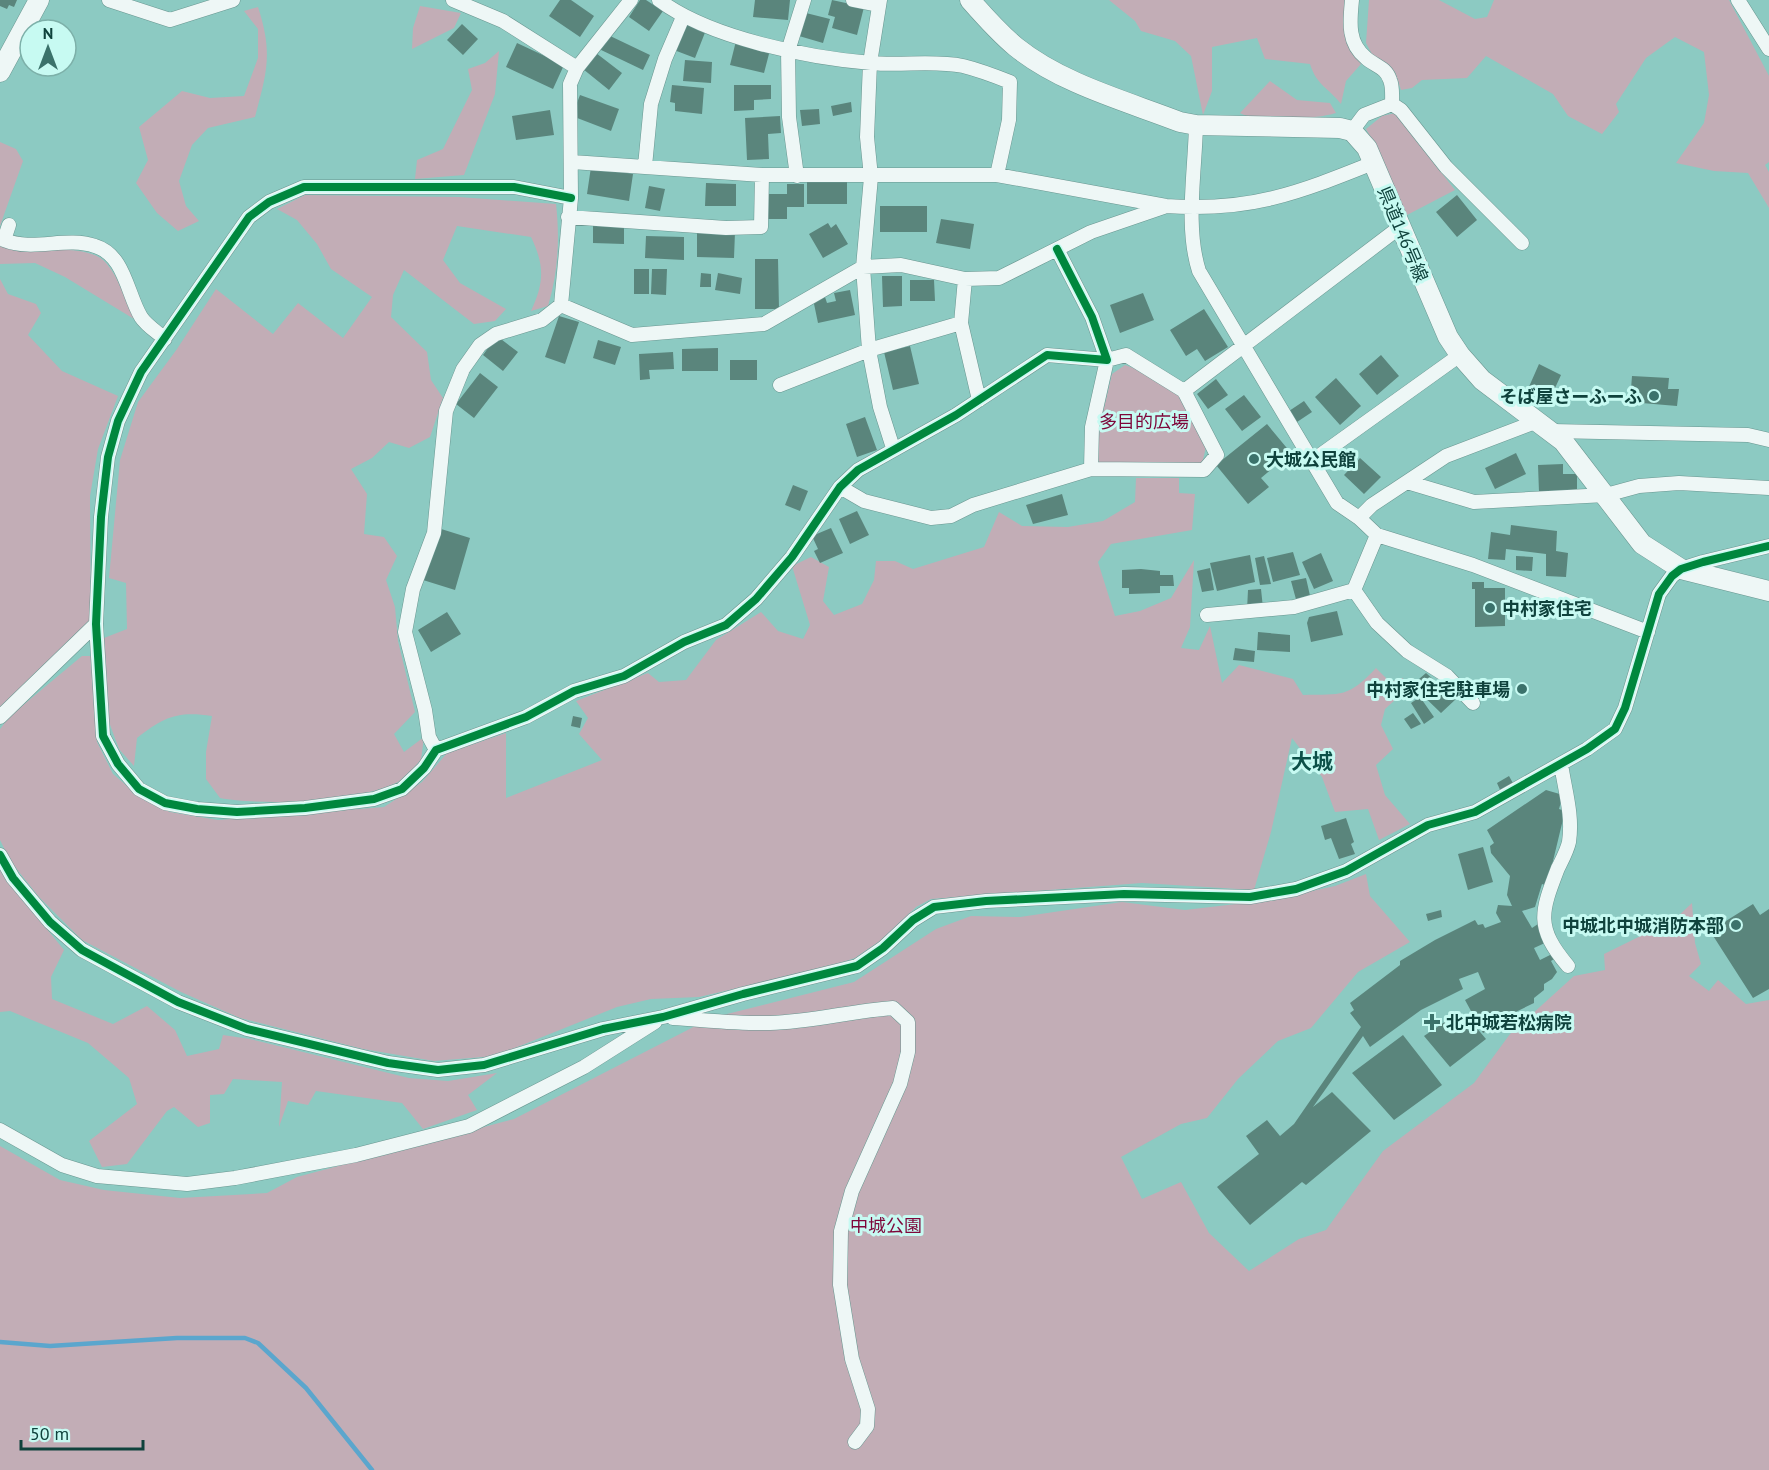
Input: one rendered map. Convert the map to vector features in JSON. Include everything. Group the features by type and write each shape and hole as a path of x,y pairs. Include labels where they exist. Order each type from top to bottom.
{"main road":[{"path":"0,72 39,0"},
{"path":"970,0 1016,46 1040,63 1080,83 1180,122 1196,125 1329,126 1352,131"},
{"name":"県道146号線","path":"1352,131 1367,148 1448,337 1482,380 1544,426 1574,454 1642,543 1681,569 1769,591"}],"street":[{"path":"109,0 171,20 233,0"},
{"path":"453,0 503,21 577,68"},
{"path":"436,750 429,737 422,694 405,632 413,589 434,532 446,411 464,369 480,345 496,334 542,320 561,305 571,198 570,84 577,68 631,0"},
{"path":"659,0 683,17 705,26 788,51 870,63 960,66 1010,82 1009,120 997,175"},
{"path":"797,176 789,117 788,51 804,0"},
{"path":"853,0 879,2 870,63 867,137 871,177 862,267 869,350 880,407 893,448"},
{"path":"1352,0 1350,25 1352,39 1366,59 1384,69 1391,81 1392,104"},
{"path":"1738,0 1769,49"},
{"path":"645,166 651,104 665,60 683,17"},
{"path":"1352,131 1364,115 1392,104"},
{"path":"1392,104 1401,110 1446,167 1522,243"},
{"path":"1196,125 1194,208 1191,222 1194,255 1199,271 1337,503 1359,518 1377,535 1473,565 1648,632"},
{"path":"572,162 762,175 871,177 910,173 997,175 1166,206 1194,208 1253,204 1303,191 1373,163"},
{"path":"568,217 726,228 761,226 762,175"},
{"path":"571,198 514,187 304,187 269,202 249,217 141,372 118,421 108,457 101,517 96,624 103,736 118,765 139,789 165,802 197,809 237,812 305,808 374,799 402,789 424,768 436,750 526,717 574,691 624,676 684,642 726,624 756,599 792,557 840,487 858,470 979,400 1047,355 1107,360 1126,355 1184,392 1217,455 1204,470 1091,469 973,505 951,516 931,518 864,501 840,487"},
{"path":"561,305 632,335 764,324 862,267 902,265 965,279 999,278 1092,232 1166,206"},
{"path":"9,225 4,240 16,245 76,241 98,246 118,264 142,319 165,339"},
{"path":"1184,392 1400,227"},
{"path":"1057,249 1092,317 1107,360 1092,427 1091,469"},
{"path":"965,279 961,323 979,400"},
{"path":"780,385 869,350 961,323"},
{"path":"1312,461 1460,355"},
{"path":"1359,518 1372,505 1446,456 1544,426 1748,435 1769,440"},
{"path":"1407,482 1474,502 1606,495 1639,486 1679,483 1769,488"},
{"path":"1354,590 1377,535"},
{"path":"0,855 13,878 50,922 82,950 188,1006 247,1029 344,1054 438,1070 473,1067 533,1052 603,1029 663,1017 857,966 883,948 913,920 934,907 986,901 1124,894 1250,897 1296,889 1346,871 1428,825 1475,812 1561,764 1615,729 1624,708 1659,594 1672,576 1681,569 1769,546"},
{"path":"1207,615 1294,607 1354,590"},
{"path":"1354,590 1377,623 1407,651 1447,676 1473,703"},
{"path":"0,717 96,624"},
{"path":"1561,764 1570,800 1569,844 1544,904 1542,917 1546,932 1568,966"},
{"path":"0,1130 62,1165 97,1176 187,1184 235,1178 356,1155 469,1126 584,1067 663,1017 769,1023 826,1019 867,1010 892,1008 908,1022 908,1052 900,1084 852,1191 841,1231 840,1285 852,1359 868,1409 867,1426 855,1442"}],"green space":[{"path":"1109,0 1346,0 1346,34 1355,57 1361,64 1346,81 1341,104 1319,82 1310,64 1265,59 1257,38 1212,47 1212,91 1203,115 1191,56 1175,41 1141,31 1135,21"},
{"path":"1369,0 1439,0 1475,19 1487,17 1494,0 1729,0 1769,76 1769,162 1765,165 1769,172 1769,208 1748,173 1714,171 1676,163 1704,123 1709,95 1704,52 1675,37 1646,58 1616,104 1619,112 1602,134 1568,116 1553,94 1486,56 1467,78 1422,80 1412,88 1401,90 1395,72 1374,58 1366,43"},
{"path":"420,6 461,13 454,28 412,49 413,28"},
{"path":"258,7 266,37 267,62 255,117 208,128 192,145 179,181 186,206 199,221 178,231 157,213 136,183 148,160 139,127 182,91 210,98 244,96 258,58 258,29 244,11"},
{"path":"499,51 495,94 464,175 415,179 417,160 443,149 472,90 468,69 485,63"},
{"path":"1270,81 1297,100 1330,103 1336,113 1316,117 1273,119 1240,113"},
{"path":"1395,113 1455,190 1407,215 1366,129 1382,116"},
{"path":"0,142 16,149 23,161 0,226"},
{"path":"305,195 459,197 556,204 558,243 556,268 548,306 531,311 540,283 541,266 531,237 457,226 443,260 460,283 506,309 495,321 474,324 404,270 393,295 391,317 427,352 431,380 443,398 430,437 409,448 389,442 372,458 351,469 367,494 364,534 384,537 397,556 386,580 395,607 398,641 415,712 394,734 404,752 424,737 421,760 402,780 363,794 286,802 220,798 206,779 206,752 212,716 180,715 155,725 137,738 134,766 119,749 106,714 104,638 127,629 126,583 109,578 120,460 138,402 177,349 216,289 273,334 298,303 343,338 372,297 331,269 317,244 297,220 277,209"},
{"path":"0,245 27,249 73,250 87,252 98,257 107,264 115,276 134,319 65,277 35,263 0,264"},
{"path":"0,279 8,294 36,304 41,313 28,335 62,371 118,396 98,449 90,496 91,621 0,708"},
{"name":"多目的広場","path":"1125,365 1144,372 1177,392 1206,447 1202,464 1097,463 1100,425 1112,374"},
{"path":"1136,478 1179,478 1179,493 1195,494 1192,530 1111,544 1098,562 1115,616 1140,611 1171,598 1194,560 1190,627 1181,648 1199,650 1210,626 1222,683 1239,665 1293,679 1303,695 1344,692 1358,685 1376,668 1390,682 1403,678 1405,691 1385,709 1381,725 1393,749 1376,765 1385,795 1410,824 1379,840 1368,809 1335,812 1322,777 1292,738 1271,832 1254,890 1142,883 931,899 916,907 886,937 855,958 825,968 699,997 651,999 617,1007 495,1056 434,1061 363,1049 240,1018 181,992 82,940 39,897 11,862 0,840 0,729 10,716 82,656 91,656 97,742 113,774 139,796 170,812 218,820 384,807 422,782 447,753 506,733 506,798 602,760 579,734 588,718 576,701 648,673 659,682 686,680 716,640 761,612 778,631 803,639 810,625 792,566 811,557 829,567 823,601 834,615 862,604 874,580 876,561 895,561 913,569 984,547 999,512 1022,526 1068,527 1103,521 1135,502"},
{"path":"0,866 25,902 64,950 51,977 52,999 113,1024 147,1006 175,1030 187,1056 219,1049 223,1035 250,1039 409,1078 448,1081 497,1073 468,1095 477,1110 423,1129 402,1103 316,1091 308,1105 288,1101 279,1127 282,1082 233,1079 224,1094 210,1095 210,1123 198,1127 174,1107 167,1111 127,1164 102,1167 89,1141 137,1104 129,1078 88,1043 10,1011 0,1012"},
{"name":"中城公園","path":"1366,874 1370,896 1410,942 1358,972 1311,1028 1278,1041 1238,1079 1207,1118 1181,1124 1121,1157 1142,1199 1181,1182 1209,1233 1249,1271 1299,1239 1326,1230 1383,1151 1474,1083 1510,1034 1574,976 1605,970 1604,954 1675,919 1692,903 1695,943 1701,964 1689,976 1709,991 1718,980 1746,1004 1769,1000 1769,1470 0,1470 0,1146 60,1180 104,1190 180,1198 267,1193 297,1177 514,1119 711,1018 854,982 936,929 971,916 1020,917 1122,902 1185,910 1270,900 1335,886"}],"building":[{"path":"0,0 17,0 14,7 9,5 7,9 0,6"},
{"path":"560,0 571,0 594,16 580,37 549,16"},
{"path":"640,0 646,0 663,11 649,31 629,17"},
{"path":"755,0 790,0 788,20 753,17"},
{"path":"832,0 864,7 857,35 832,28 835,17 828,15"},
{"path":"806,13 830,19 823,43 799,36"},
{"path":"684,22 706,30 695,58 674,50"},
{"path":"462,24 478,39 463,55 447,40"},
{"path":"606,34 650,55 643,70 599,49"},
{"path":"736,41 770,50 764,73 730,65"},
{"path":"517,43 564,65 553,89 506,67"},
{"path":"596,53 622,73 609,90 583,69"},
{"path":"685,60 712,62 711,83 683,81"},
{"path":"672,85 704,88 702,114 675,111 675,103 670,102"},
{"path":"734,85 771,85 771,99 754,100 754,110 734,111"},
{"path":"580,95 619,109 611,131 572,116"},
{"path":"851,102 852,112 833,116 831,106"},
{"path":"819,109 820,124 802,126 800,110"},
{"path":"550,110 554,135 516,140 512,116"},
{"path":"780,116 781,133 768,134 769,159 747,160 745,118"},
{"path":"591,167 633,174 629,201 587,194"},
{"path":"807,180 847,180 847,204 807,204"},
{"path":"706,183 736,184 736,206 705,206"},
{"path":"787,184 804,184 804,207 787,207 787,219 768,219 768,194 787,194"},
{"path":"649,186 665,189 660,211 645,208"},
{"path":"1457,195 1477,220 1457,237 1436,212"},
{"path":"880,206 927,206 927,232 880,232"},
{"path":"941,219 974,224 970,249 936,243"},
{"path":"593,223 624,224 624,244 593,243"},
{"path":"828,223 831,228 836,224 848,244 823,258 809,234"},
{"path":"697,232 735,232 734,258 697,257"},
{"path":"646,236 684,237 684,260 645,258"},
{"path":"755,259 778,259 779,309 755,309"},
{"path":"634,269 649,269 649,294 634,294"},
{"path":"652,269 667,269 666,295 651,294"},
{"path":"701,273 711,274 711,287 700,287"},
{"path":"718,273 742,278 740,294 715,290"},
{"path":"882,276 902,276 902,306 883,307"},
{"path":"910,280 934,280 935,301 910,301"},
{"path":"850,290 855,315 818,323 813,299 825,297 827,303 836,301 834,293"},
{"path":"1143,293 1154,320 1120,333 1110,305"},
{"path":"1204,309 1228,347 1205,361 1197,349 1186,356 1170,330"},
{"path":"559,316 579,322 565,364 545,357"},
{"path":"497,336 518,352 503,371 483,355"},
{"path":"598,340 621,347 615,365 593,358"},
{"path":"910,346 919,384 893,390 884,352"},
{"path":"718,348 718,371 682,371 682,349"},
{"path":"673,352 674,369 649,370 650,379 640,380 639,354"},
{"path":"1381,355 1399,376 1377,395 1359,374"},
{"path":"730,360 757,360 757,380 730,380"},
{"path":"1539,364 1561,375 1550,399 1528,389"},
{"path":"480,373 498,387 474,418 456,404"},
{"name":"そば屋さーふーふ","path":"1632,376 1669,378 1668,389 1679,389 1677,406 1630,402"},
{"path":"1336,378 1361,406 1340,425 1315,397"},
{"path":"1216,379 1228,395 1208,409 1197,394"},
{"path":"1244,395 1261,417 1242,431 1225,409"},
{"path":"1304,401 1312,412 1297,422 1289,411"},
{"path":"865,417 877,450 857,457 846,424"},
{"name":"大城公民館","path":"1267,424 1291,453 1261,478 1269,487 1248,504 1216,465"},
{"path":"1516,453 1526,474 1495,489 1485,468"},
{"path":"1360,458 1381,477 1364,494 1344,475"},
{"path":"1563,464 1563,474 1577,474 1577,492 1539,492 1538,465"},
{"path":"793,485 808,491 800,511 785,505"},
{"path":"1062,494 1068,515 1033,524 1026,505"},
{"path":"857,511 869,535 850,544 839,519"},
{"name":"中村家住宅","path":"1511,525 1557,531 1556,551 1568,553 1566,577 1546,576 1546,554 1506,549 1505,560 1488,559 1491,532 1510,535"},
{"path":"438,528 470,538 455,590 423,580"},
{"path":"831,528 843,553 820,563 814,551 818,549 812,536"},
{"path":"1293,552 1300,575 1273,582 1267,558"},
{"path":"1321,553 1333,581 1314,589 1302,562"},
{"path":"1250,555 1255,582 1217,591 1210,563"},
{"path":"1264,556 1271,584 1260,585 1255,558"},
{"name":"中村家住宅","path":"1516,556 1533,557 1532,571 1516,570"},
{"path":"1210,568 1214,590 1202,592 1197,571"},
{"path":"1122,570 1160,571 1160,575 1173,575 1174,586 1160,586 1160,593 1129,594 1129,588 1122,588"},
{"path":"1306,578 1311,600 1297,603 1291,581"},
{"name":"中村家住宅","path":"1472,582 1484,582 1484,588 1505,588 1505,626 1475,627 1475,589 1472,589"},
{"path":"1261,589 1263,608 1247,610 1248,590"},
{"path":"1337,611 1343,635 1311,642 1307,623 1309,617"},
{"path":"447,612 461,634 431,652 418,630"},
{"path":"1258,632 1290,635 1290,652 1257,650"},
{"path":"1235,648 1255,651 1254,662 1233,660"},
{"path":"1426,673 1456,699 1441,713 1412,685"},
{"path":"1420,697 1434,717 1424,724 1411,703"},
{"path":"1413,713 1421,724 1411,729 1404,719"},
{"path":"573,716 582,718 580,728 571,726"},
{"path":"1509,776 1514,785 1501,792 1497,783"},
{"path":"1546,790 1563,795 1559,809 1565,811 1547,886 1542,884 1535,907 1522,911 1532,928 1538,924 1547,942 1534,948 1540,960 1552,954 1554,959 1551,961 1557,972 1544,984 1544,990 1534,998 1534,1003 1499,1020 1500,1024 1483,1033 1465,1000 1485,989 1478,972 1459,979 1463,989 1421,1010 1370,1047 1363,1036 1313,1107 1332,1092 1371,1131 1306,1185 1302,1182 1250,1225 1217,1187 1259,1154 1246,1136 1267,1120 1280,1136 1294,1124 1361,1027 1350,1013 1354,1010 1350,1003 1400,965 1400,961 1475,920 1478,925 1483,924 1485,928 1501,922 1496,913 1498,905 1512,906 1507,895 1510,876 1491,853 1490,846 1494,843 1487,830"},
{"path":"1346,818 1354,842 1351,844 1355,854 1339,859 1331,838 1325,840 1321,826"},
{"path":"1483,847 1493,882 1468,890 1458,854"},
{"path":"1753,904 1760,915 1769,909 1769,989 1753,998 1710,931"},
{"path":"1441,910 1442,917 1428,921 1426,914"},
{"path":"1455,1015 1469,1031 1475,1026 1486,1039 1450,1067 1424,1036"},
{"path":"1403,1035 1442,1085 1394,1120 1352,1073"}],"waterway":[{"path":"0,1342 50,1346 177,1338 245,1338 258,1343 306,1388 372,1470"}],"cycle path":[{"path":"571,198 514,187 304,187 269,202 249,217 141,372 118,421 108,457 101,517 96,624 103,736 118,764 139,789 165,803 197,809 237,812 305,808 374,799 402,789 424,768 436,750 526,717 574,691 624,676 684,642 726,625 756,599 792,557 840,487 858,470 956,415 1047,355 1107,360 1092,317 1057,249"},
{"path":"0,855 13,878 50,922 82,950 178,1002 247,1029 388,1063 438,1070 484,1065 603,1029 663,1017 743,994 857,966 883,948 913,920 934,907 986,901 1124,894 1250,897 1296,889 1346,871 1428,825 1475,812 1587,749 1615,729 1625,708 1659,594 1672,576 1681,569 1703,562 1769,546"}],"place":[{"name":"そば屋さーふーふ","path":"1654,396"},
{"name":"大城公民館","path":"1254,459"},
{"name":"中村家住宅","path":"1490,608"},
{"name":"中村家住宅駐車場","path":"1522,689"},
{"name":"中城北中城消防本部","path":"1736,925"},
{"name":"北中城若松病院","path":"1432,1022"}],"district":[{"name":"大城","path":"1312,761"}]}
